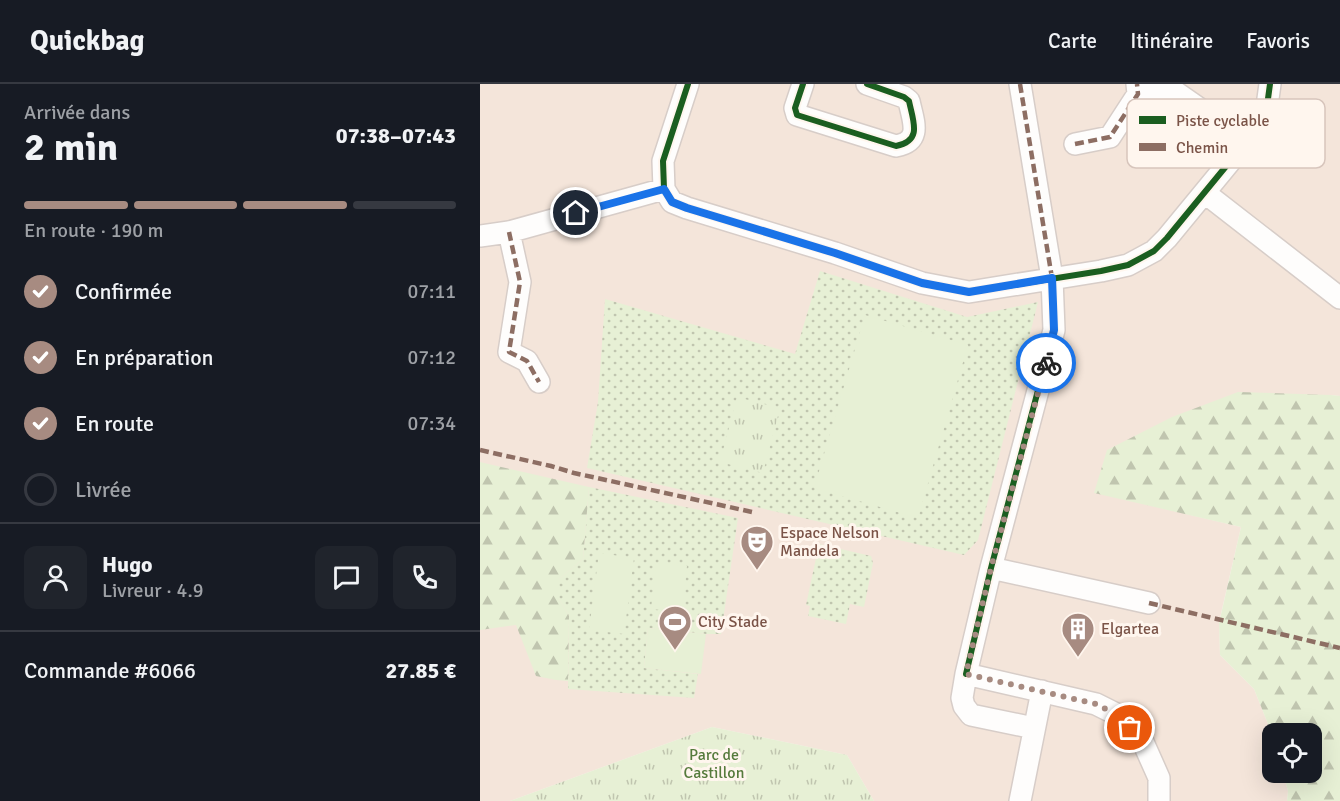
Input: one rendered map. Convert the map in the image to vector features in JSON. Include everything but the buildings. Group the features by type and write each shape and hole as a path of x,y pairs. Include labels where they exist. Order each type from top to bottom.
{"street":[{"path":"688,84 663,161 664,189 672,202 922,283 969,292 1128,265 1154,251 1167,238 1225,168"},
{"path":"802,84 795,108 798,115 896,146 909,142 915,130 909,101 904,97 867,84"},
{"path":"1020,84 1052,278 1054,330 991,568 962,698 964,706 971,715 1034,728"},
{"path":"1268,99 1270,84"},
{"path":"1137,89 1174,91 1186,99"},
{"path":"1075,144 1110,137 1127,107"},
{"path":"480,236 509,232 664,189"},
{"path":"1205,193 1340,298"},
{"path":"509,232 520,282 509,352 527,361 539,382"},
{"path":"991,568 1149,603"},
{"path":"966,674 1096,704 1116,714 1143,742 1159,778 1159,801"},
{"path":"1020,801 1042,691"}],"shaded area":[{"path":"480,84 1340,84 1340,396 1331,395 1094,492 1241,527 1219,622 1220,655 1254,689 1268,723 1262,723 1262,783 1286,783 1287,801 874,801 847,755 712,727 510,801 480,801"}],"green space":[{"path":"820,271 967,317 1038,302 978,540 964,555 587,468 598,402 605,299 795,354"},
{"path":"865,315 968,345 918,518 814,488"},
{"path":"1238,392 1340,396 1340,801 1287,801 1286,783 1322,783 1322,723 1268,723 1254,689 1220,655 1219,623 1241,527 1094,493 1107,450 1172,417"},
{"path":"737,397 780,408 763,473 720,462"},
{"path":"480,462 589,487 583,559 559,579 559,599 569,616 568,681 536,676 516,625 480,630"},
{"path":"589,487 738,518 721,634 648,628 644,668 698,674 694,698 568,689 569,616 559,599 559,579 583,559"},
{"path":"819,544 871,556 873,563 864,607 850,604 846,624 808,616 810,606 806,605"},
{"path":"599,553 634,558 624,634 589,630"},
{"path":"656,563 687,566 682,612 651,609"},
{"name":"City Stade","path":"648,628 706,634 701,674 644,668"},
{"name":"Parc de Castillon","path":"712,727 847,755 874,801 510,801"}],"marked path":[{"path":"1020,84 1052,278"},
{"path":"1135,99 1138,94 1137,84"},
{"path":"1075,144 1110,137 1127,111"},
{"path":"509,232 520,282 509,352 527,361 539,382"},
{"path":"480,450 752,512"},
{"path":"1149,603 1340,648"}],"cycle path":[{"path":"688,84 663,161 664,189 672,202 922,283 969,292 1128,265 1154,251 1167,238 1225,168"},
{"path":"803,84 795,108 797,115 896,146 910,140 914,123 909,101 904,97 867,84"},
{"path":"1268,99 1270,84"},
{"path":"966,674 991,568 1054,330 1052,278"}],"way so far":[{"path":"1046,363 991,568 966,674 1096,704 1116,714 1130,728"}],"place":[{"name":"Espace Nelson Mandela","path":"757,571"},
{"name":"City Stade","path":"675,651"},
{"name":"Elgartea","path":"1078,658"}],"route":[{"path":"576,213 664,189 672,202 687,208 835,253 922,283 969,292 1052,278 1054,330 1046,363"}]}
